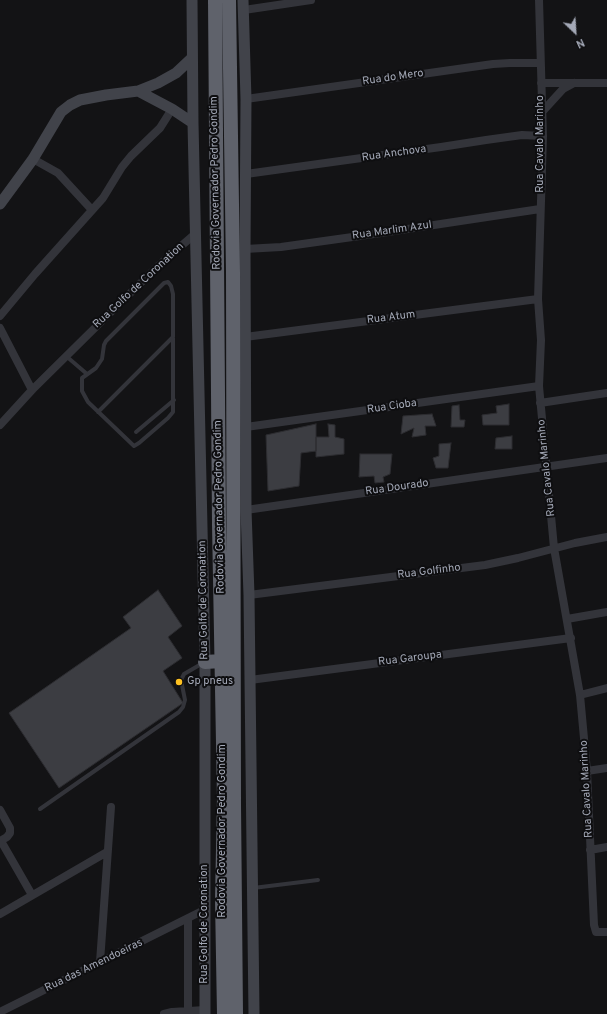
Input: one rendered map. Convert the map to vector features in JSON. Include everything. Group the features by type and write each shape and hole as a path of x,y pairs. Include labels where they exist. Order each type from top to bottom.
{"highway":[{"name":"Rodovia Governador Pedro Gondim","path":"215,0 219,524 224,798 222,900 224,1014"},
{"name":"Rodovia Governador Pedro Gondim","path":"229,0 233,272 236,1014"},
{"path":"205,662 222,661"}],"street":[{"name":"Rua Golfo de Coronation","path":"192,0 195,234 205,662 205,1012"},
{"path":"254,1014 249,595 246,510 244,249 246,99 244,5 310,0"},
{"name":"Rua Cavalo Marinho","path":"539,0 543,136 538,299 541,340 539,386 540,403 554,548 580,695 588,771 594,925 596,932 607,932"},
{"path":"0,204 33,159 61,112 70,105 80,100 138,91 158,83 176,73 192,58"},
{"name":"Rua do Mero","path":"246,99 493,64 510,62 540,63"},
{"path":"541,82 607,82"},
{"path":"542,112 563,89 575,82"},
{"path":"138,91 172,109 193,123"},
{"path":"0,316 35,274 103,198 122,167 131,156 160,128 172,109"},
{"name":"Rua Anchova","path":"246,174 441,148 522,135 543,136"},
{"path":"33,159 58,173 92,210"},
{"name":"Rua Marlim Azul","path":"244,249 281,247 540,209"},
{"name":"Rua Golfo de Coronation","path":"0,425 66,356 158,266 195,234"},
{"name":"Rua Atum","path":"245,338 538,299"},
{"path":"0,328 32,390"},
{"name":"Rua Cioba","path":"246,427 539,386"},
{"path":"540,403 607,393"},
{"name":"Rua Dourado","path":"246,510 607,458"},
{"name":"Rua Golfinho","path":"249,595 486,565 554,548 607,537"},
{"path":"567,619 607,612"},
{"name":"Rua Garoupa","path":"250,680 571,638"},
{"path":"580,695 607,688"},
{"path":"588,771 607,768"},
{"path":"100,962 111,807"},
{"path":"0,810 10,828 10,833 1,841 32,895"},
{"path":"590,850 607,847"},
{"path":"0,914 107,852"},
{"name":"Rua das Amendoeiras","path":"0,1012 204,910"},
{"path":"188,919 188,1013"},
{"path":"164,1014 172,1012 205,1012"}],"lane":[{"path":"164,282 168,282 171,286 173,294 173,337 173,412 168,418 134,446 88,402 82,391 82,378 96,368 102,359 106,341 164,282"},
{"path":"98,412 173,337"},
{"path":"66,356 87,374"},
{"path":"136,432 174,400"},
{"path":"40,809 179,712 183,707 185,700 181,680 184,674 205,662"},
{"path":"252,888 318,880"}],"building":[{"path":"509,404 509,425 483,425 482,415 497,413 496,406"},
{"path":"459,405 460,420 465,420 464,427 451,427 452,406"},
{"path":"432,414 436,426 425,426 426,435 412,437 414,428 401,434 403,416"},
{"path":"316,424 316,451 301,453 299,486 268,491 266,435"},
{"path":"328,424 335,425 335,437 344,439 344,454 316,457 316,437 329,437"},
{"path":"512,436 512,449 495,449 496,438"},
{"path":"451,443 448,468 436,468 433,458 439,456 439,444"},
{"path":"360,454 392,454 390,474 383,477 384,482 375,483 374,476 359,477"},
{"path":"158,590 182,626 168,637 182,658 163,671 183,703 59,788 9,713 131,628 123,617"}],"place":[{"name":"Gp pneus","path":"179,682"}]}
